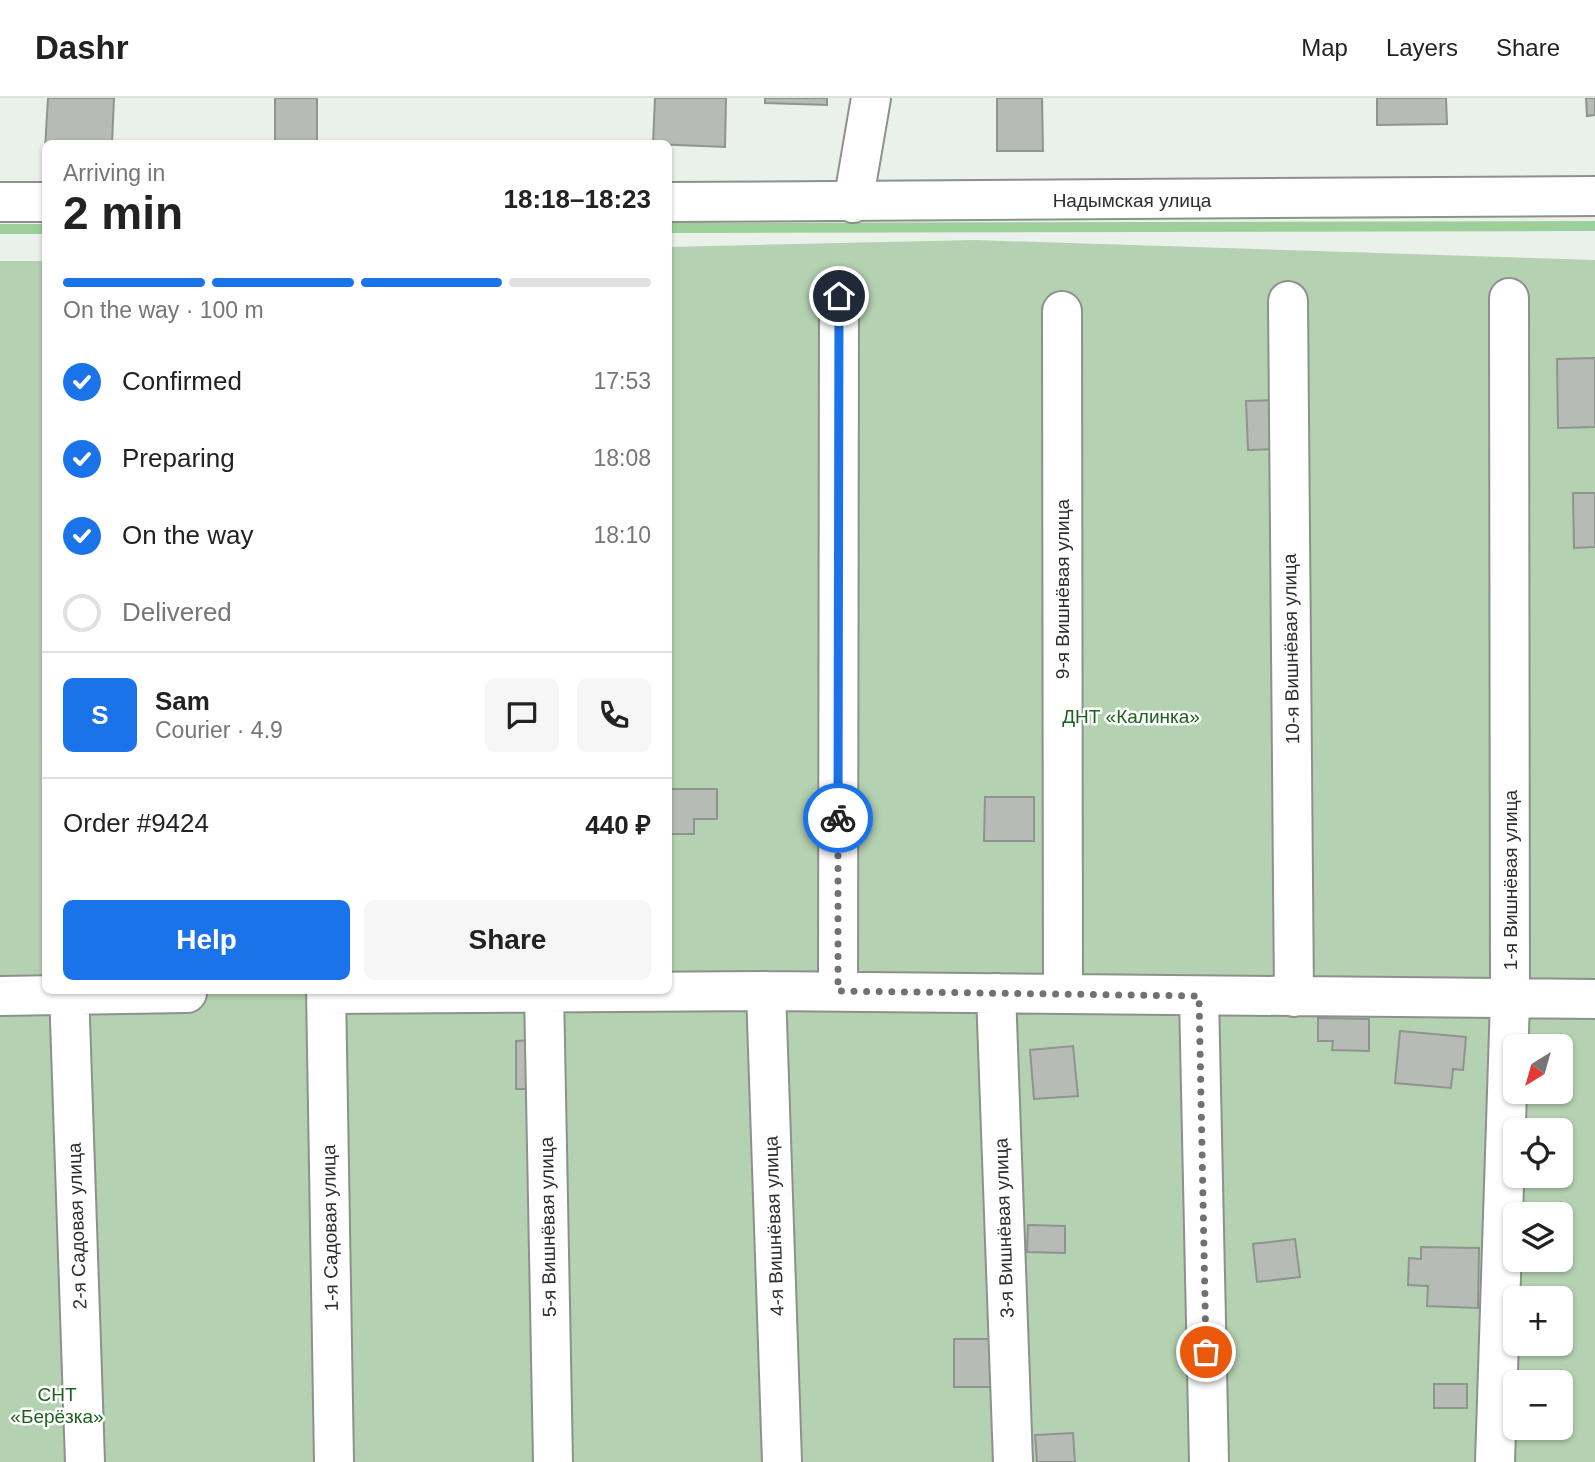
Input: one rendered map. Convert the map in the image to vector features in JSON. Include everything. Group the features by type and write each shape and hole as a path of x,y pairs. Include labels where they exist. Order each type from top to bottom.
{"street":[{"path":"853,203 871,98"},
{"name":"Надымская улица","path":"672,202 853,203 1595,196"},
{"path":"0,202 42,202"},
{"path":"838,991 839,296"},
{"name":"1-я Вишнёвая улица","path":"1495,1462 1510,1000 1509,298"},
{"name":"10-я Вишнёвая улица","path":"1288,301 1294,997"},
{"name":"9-я Вишнёвая улица","path":"1062,311 1063,994"},
{"path":"672,991 1595,999"},
{"name":"4-я Вишнёвая улица","path":"766,991 782,1462"},
{"name":"3-я Вишнёвая улица","path":"996,993 1013,1462"},
{"path":"0,996 46,994"},
{"name":"2-я Садовая улица","path":"69,994 85,1462"},
{"name":"1-я Садовая улица","path":"326,994 334,1462"},
{"name":"5-я Вишнёвая улица","path":"544,994 553,1462"},
{"path":"1199,996 1209,1462"}],"green space":[{"name":"ДНТ «Калинка»","path":"975,240 1595,260 1595,1462 0,1462 0,261 42,261 42,994 672,994 672,247"}],"building":[{"path":"48,98 114,98 112,140 46,140"},
{"path":"275,98 317,98 317,140 275,140"},
{"path":"655,98 726,98 725,147 672,145 672,140 653,140"},
{"path":"765,98 827,98 827,105 765,103"},
{"path":"997,98 1042,98 1043,151 997,151"},
{"path":"1377,98 1446,98 1447,124 1377,125"},
{"path":"1586,98 1595,98 1595,115 1587,116"},
{"path":"1595,358 1595,427 1558,428 1557,359"},
{"path":"1281,400 1283,449 1248,450 1246,401"},
{"path":"1573,493 1595,493 1595,547 1574,548"},
{"path":"672,789 717,789 717,819 694,819 694,834 672,834"},
{"path":"985,797 1034,797 1034,841 984,841"},
{"path":"1318,1018 1369,1019 1369,1051 1332,1050 1333,1041 1318,1041"},
{"path":"1400,1031 1466,1037 1463,1070 1453,1069 1451,1088 1395,1083"},
{"path":"537,1040 537,1089 516,1089 516,1041"},
{"path":"1073,1046 1078,1096 1034,1099 1030,1050"},
{"path":"1028,1225 1065,1226 1065,1253 1027,1252"},
{"path":"1295,1239 1300,1277 1257,1282 1253,1244"},
{"path":"1421,1247 1479,1248 1478,1308 1427,1306 1428,1286 1408,1285 1409,1258 1421,1259"},
{"path":"954,1339 993,1339 993,1387 954,1387"},
{"path":"1434,1384 1467,1384 1467,1408 1434,1408"},
{"path":"1073,1433 1075,1462 1037,1462 1035,1435"}],"waterway":[{"path":"672,228 1595,226"},
{"path":"0,229 42,229"}],"way so far":[{"path":"838,818 838,991 1199,996 1206,1352"}],"route":[{"path":"838,818 839,296"}],"park label":[{"name":"СНТ «Берёзка»","path":"57,1405"}]}
